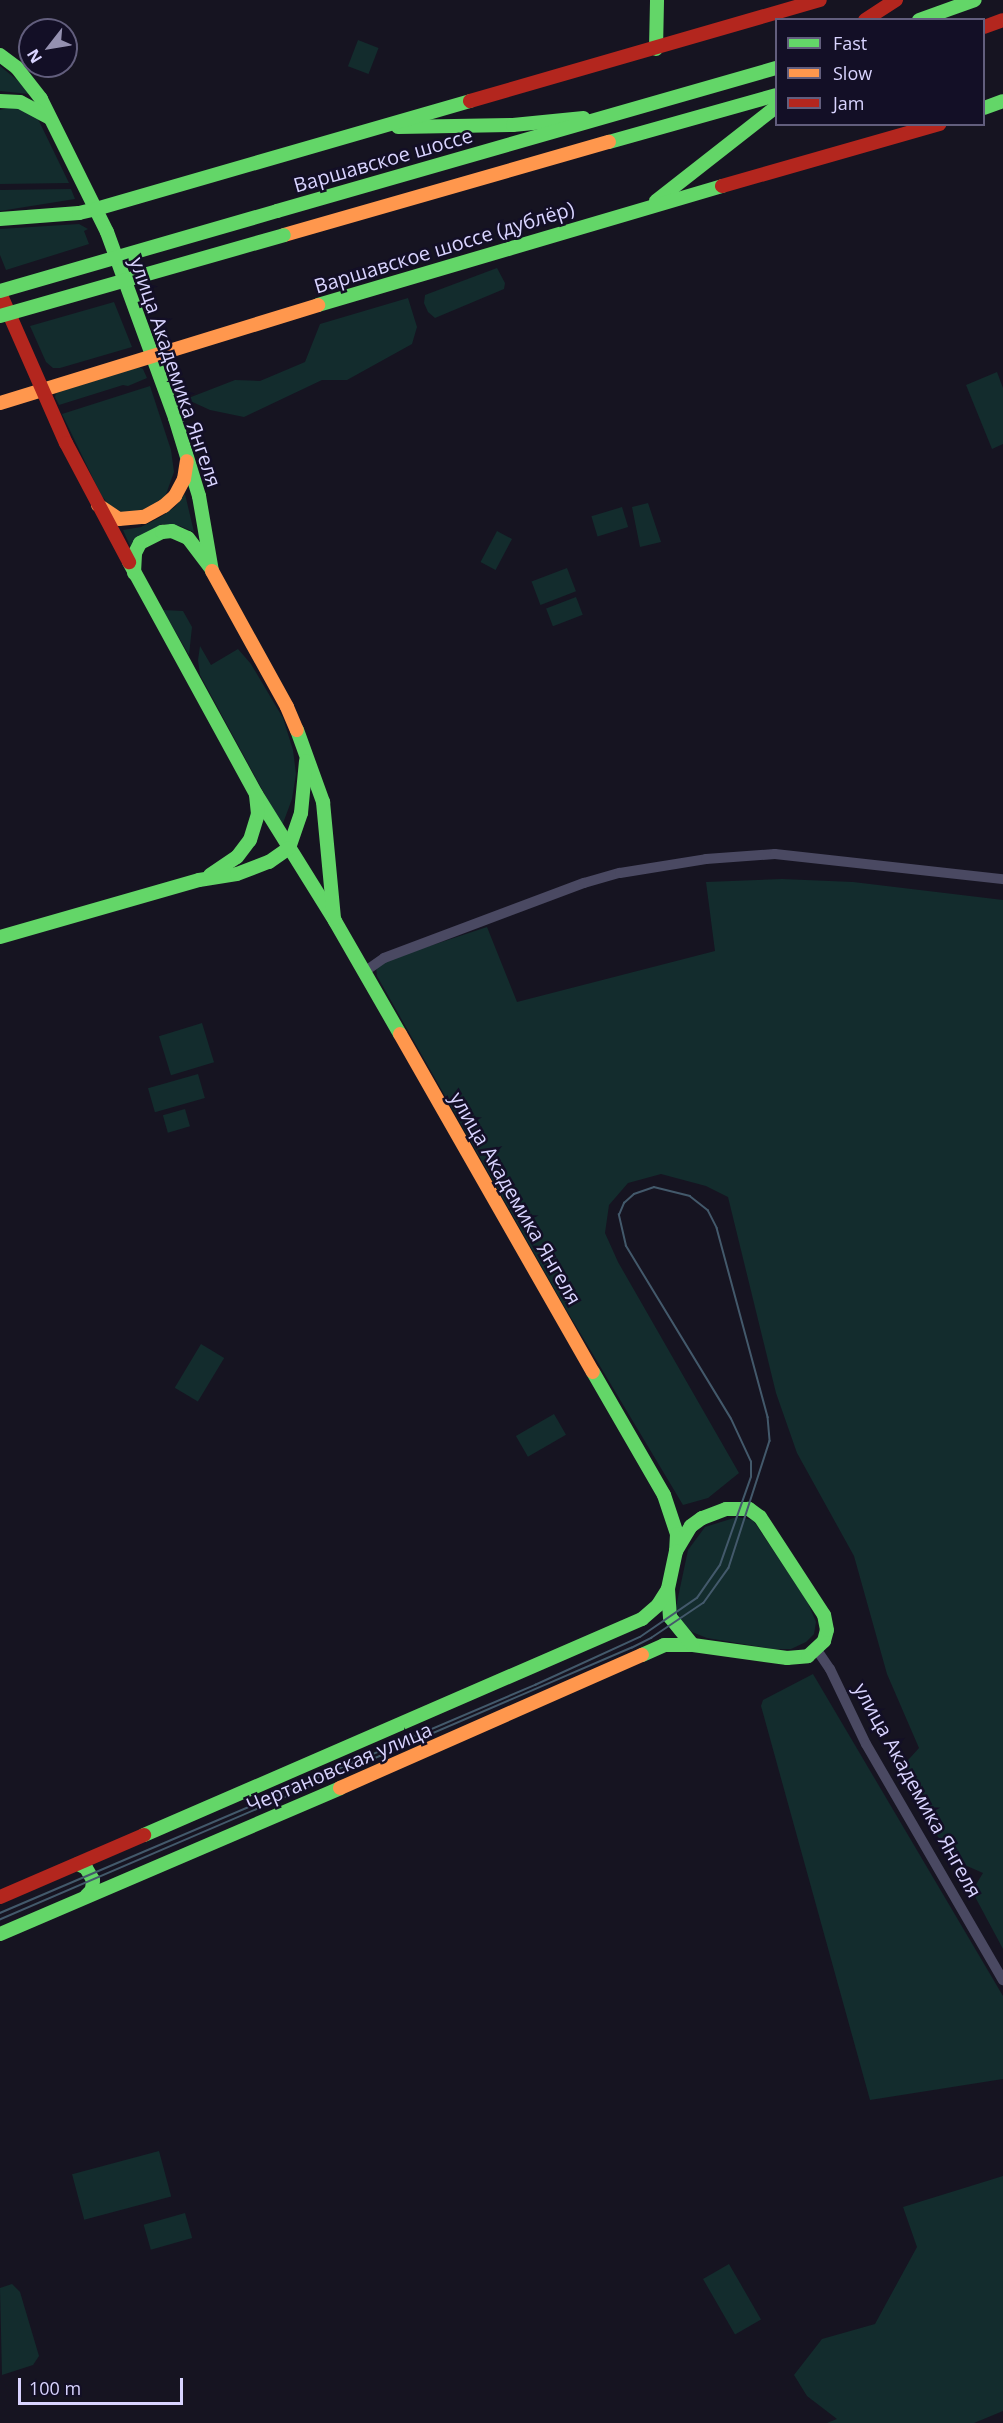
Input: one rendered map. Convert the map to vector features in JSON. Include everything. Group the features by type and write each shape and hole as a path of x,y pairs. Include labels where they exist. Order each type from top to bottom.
{"main road":[{"path":"656,49 657,0"},
{"path":"0,219 79,213 820,0"},
{"path":"868,18 896,0"},
{"path":"925,18 975,0"},
{"path":"985,27 1003,20"},
{"name":"улица Академика Янгеля","path":"0,55 31,83 54,124 96,208 154,355 187,459 207,535 212,571 287,707 306,752 323,802 335,921"},
{"name":"Варшавское шоссе","path":"0,292 775,69"},
{"path":"5,316 775,95"},
{"path":"985,108 1003,101"},
{"path":"0,102 20,102 31,105 54,124"},
{"path":"649,207 775,108"},
{"path":"371,128 513,125 605,116"},
{"name":"Варшавское шоссе (дублёр)","path":"0,403 649,207 935,126"},
{"name":"улица Академика Янгеля","path":"0,292 5,316 96,504 134,573 256,794 335,921 664,1495"},
{"path":"96,504 119,519 144,517 164,506 175,496 184,478 187,459"},
{"path":"134,573 135,553 140,543 162,532 172,531 188,538 212,571"},
{"path":"0,937 200,880 255,868 289,848 301,813 306,752"},
{"path":"200,880 230,862 250,840 258,814 256,794"},
{"path":"664,1495 679,1512 688,1515 726,1509 749,1509 760,1517 824,1615 827,1630 818,1650"},
{"path":"664,1495 677,1533 676,1551"},
{"name":"Чертановская улица","path":"693,1645 683,1636 670,1617 668,1589 676,1551 691,1526 702,1518 726,1509"},
{"name":"Чертановская улица","path":"0,1897 642,1619 658,1605 668,1589"},
{"name":"Чертановская улица","path":"0,1934 467,1733 664,1645 693,1645 787,1658 808,1656 818,1650"},
{"path":"78,1864 86,1868 93,1880 92,1890 86,1896"}],"street":[{"path":"364,972 384,958 584,883 668,865 775,854 1003,879"},
{"name":"улица Академика Янгеля","path":"818,1650 830,1669 866,1744 1003,1980"}],"green space":[{"path":"358,40 379,48 369,74 348,66"},
{"path":"0,66 22,84 29,94 0,91"},
{"path":"13,107 22,108 38,119 69,183 0,184 0,110"},
{"path":"71,189 75,199 0,211 0,190"},
{"path":"79,224 88,229 84,231 89,244 6,270 0,255 0,229"},
{"path":"497,268 505,283 504,289 435,318 428,312 424,303 425,295"},
{"path":"408,298 417,327 412,344 347,380 322,380 244,417 210,410 186,399 235,380 260,381 305,362 320,324"},
{"path":"114,302 132,347 60,368 53,368 46,362 30,326"},
{"path":"139,367 143,369 147,378 128,386 123,385 59,405 55,397 56,393"},
{"path":"997,372 1003,388 1003,444 992,449 966,385"},
{"path":"150,386 171,450 174,472 165,497 145,509 125,514 109,505 101,495 62,414"},
{"path":"185,494 194,532 180,526 162,524 137,538 130,546 123,530 141,527 159,518 175,507"},
{"path":"648,503 661,542 640,547 632,507"},
{"path":"622,507 628,527 598,536 591,516"},
{"path":"497,531 512,539 496,570 481,562"},
{"path":"567,568 576,591 540,605 532,582"},
{"path":"576,597 583,615 553,626 546,608"},
{"path":"163,610 183,611 192,627 189,655"},
{"path":"200,646 211,665 238,649 251,664 283,718 293,750 296,774 292,799 282,826 200,675 198,660"},
{"path":"782,879 853,882 1003,900 1003,1949 972,1891 983,1873 951,1859 899,1770 919,1748 887,1674 854,1556 797,1453 776,1393 728,1197 706,1186 661,1174 628,1183 609,1205 605,1233 618,1262 739,1473 708,1498 683,1505 564,1306 377,976 376,966 390,959 487,927 517,1002 715,951 706,882"},
{"path":"202,1023 214,1062 171,1075 159,1036"},
{"path":"198,1074 205,1098 155,1112 148,1088"},
{"path":"185,1109 190,1126 168,1133 163,1115"},
{"path":"201,1344 224,1358 198,1402 175,1388"},
{"path":"554,1414 566,1435 528,1457 516,1436"},
{"path":"737,1517 753,1520 807,1601 816,1622 814,1634 806,1642 791,1649 773,1649 707,1638 692,1632 681,1622 676,1607 688,1550 705,1527"},
{"path":"813,1674 1003,1996 1003,2079 870,2100 761,1706 763,1700"},
{"path":"159,2151 171,2196 84,2220 72,2174"},
{"path":"1003,2176 1003,2411 974,2423 827,2423 837,2419 807,2396 794,2375 822,2339 875,2324 917,2247 903,2207"},
{"path":"185,2213 192,2238 151,2250 144,2225"},
{"path":"729,2264 761,2319 735,2334 703,2279"},
{"path":"12,2284 20,2292 39,2356 33,2365 2,2375 0,2288"}],"tram line":[{"path":"0,1913 535,1685 640,1637 697,1598 720,1565 751,1477 751,1462 731,1419 626,1246 619,1215 624,1203 634,1194 654,1187 690,1196 708,1210 717,1228 768,1417 770,1441 729,1568 704,1603 652,1638 632,1648 0,1920"}],"traffic: fast":[{"path":"656,49 657,0"},
{"path":"925,18 975,0"},
{"path":"0,55 17,68 41,99 107,232 175,418 199,496 212,571"},
{"path":"277,211 775,68"},
{"path":"609,142 775,95"},
{"path":"0,101 20,102 48,117"},
{"path":"0,219 79,213 96,209 470,101"},
{"path":"985,108 1003,101"},
{"path":"656,201 775,108"},
{"path":"398,127 513,125 584,118"},
{"path":"318,305 722,186"},
{"path":"0,291 277,211"},
{"path":"0,316 284,235"},
{"path":"134,573 135,553 140,543 162,532 172,531 188,538 211,569"},
{"path":"129,562 256,794 335,921 400,1034"},
{"path":"297,730 323,802 334,918"},
{"path":"289,848 301,813 306,761"},
{"path":"210,875 237,857 250,840 258,814 256,796"},
{"path":"0,937 199,880 237,874 269,862 289,848"},
{"path":"593,1372 664,1495 677,1534 676,1551"},
{"path":"642,1655 664,1645 693,1645 787,1658 808,1656 824,1641 827,1630 824,1615 760,1517 749,1509 726,1509 702,1518 691,1526 676,1551 668,1589 670,1617 693,1645"},
{"path":"144,1835 642,1619 658,1605 668,1589"},
{"path":"0,1934 340,1788"},
{"path":"78,1864 86,1868 93,1880 92,1890 86,1896"}],"traffic: slow":[{"path":"284,235 609,142"},
{"path":"0,403 318,305"},
{"path":"98,505 119,519 144,517 164,506 175,496 184,479 187,461"},
{"path":"212,571 287,707 297,730"},
{"path":"400,1034 593,1372"},
{"path":"340,1788 642,1655"}],"traffic: jam":[{"path":"470,101 820,0"},
{"path":"868,18 896,0"},
{"path":"985,27 1003,20"},
{"path":"722,186 932,126"},
{"path":"0,293 66,443 129,562"},
{"path":"0,1897 144,1835"}]}
